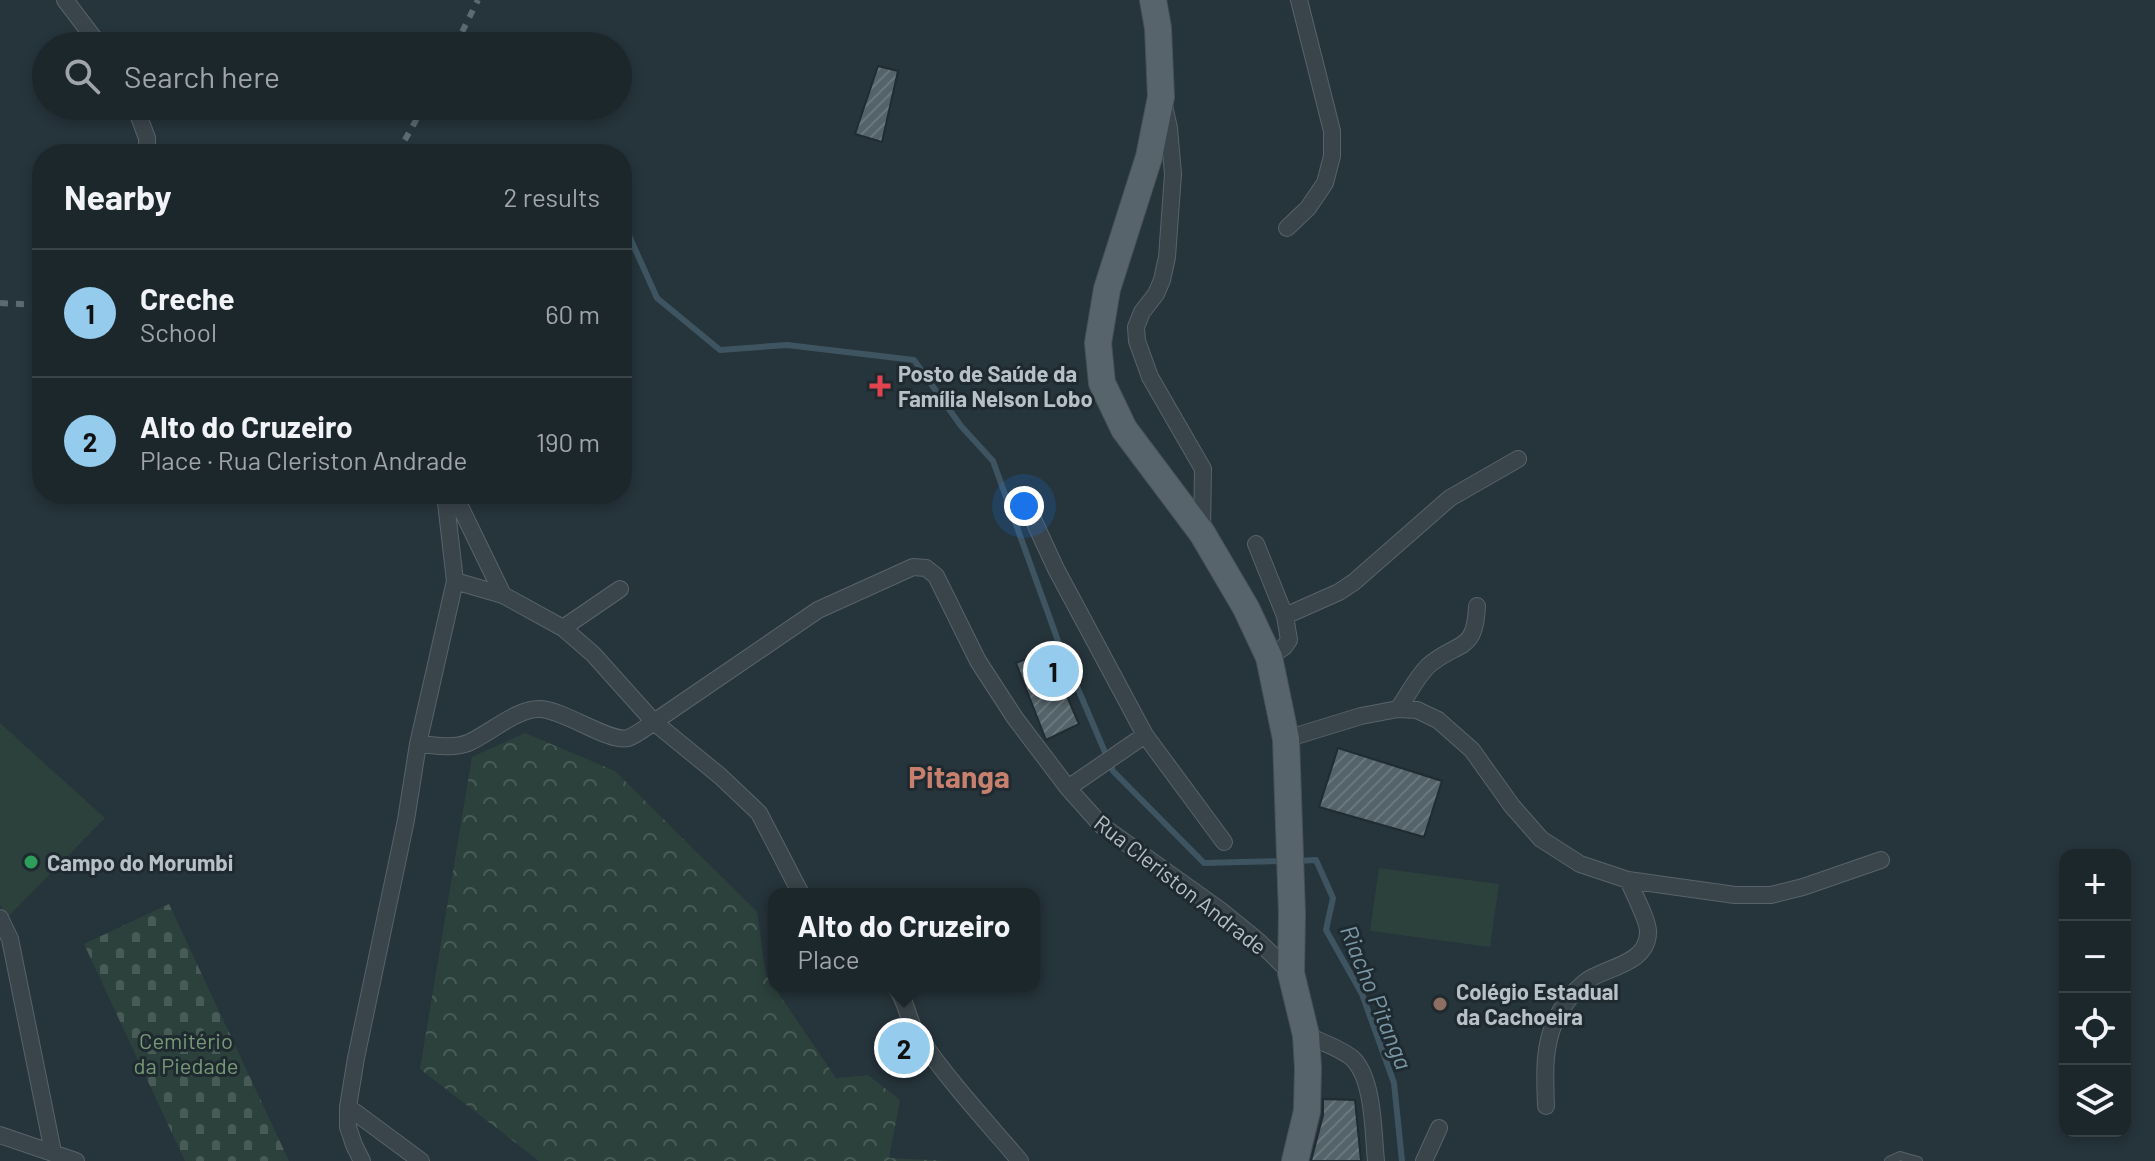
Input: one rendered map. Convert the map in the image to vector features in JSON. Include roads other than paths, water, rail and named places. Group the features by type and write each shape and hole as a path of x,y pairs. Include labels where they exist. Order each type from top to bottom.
{"main road":[{"path":"1153,0 1158,28 1161,97 1149,157 1107,289 1098,343 1102,383 1124,429 1202,533 1246,608 1269,657 1286,739 1291,973 1306,1035 1307,1111 1295,1161"}],"street":[{"path":"65,0 89,32"},
{"path":"1287,228 1308,208 1325,183 1332,156 1332,131 1299,0"},
{"path":"1161,97 1169,128 1172,211 1162,280 1142,312 1136,327 1137,341 1150,377 1203,469 1202,533"},
{"path":"140,120 147,144"},
{"path":"1285,616 1354,582 1450,498 1518,459"},
{"path":"362,1161 348,1127 348,1107 418,744 455,581 446,504"},
{"path":"459,504 503,595"},
{"path":"1027,506 1056,569 1145,735 1224,842"},
{"path":"1256,544 1285,616 1289,640 1269,657"},
{"name":"Rua Cleriston Andrade","path":"654,722 818,610 913,567 926,568 936,576 978,661 1008,707 1068,788 1101,825 1220,910 1291,973"},
{"path":"455,581 503,595 563,628 593,654 654,722 720,776 759,813 798,888"},
{"path":"563,628 620,589"},
{"path":"1398,709 1427,667 1466,643 1473,635 1477,606"},
{"path":"418,744 451,747 466,744 519,714 539,709 567,716 619,739 632,736 654,722"},
{"path":"1286,739 1361,716 1398,709 1417,710 1438,720 1472,750 1512,806 1541,839 1580,864 1628,880 1735,895 1771,895 1881,860"},
{"path":"1068,788 1145,735"},
{"path":"1546,1106 1547,1043 1557,1018 1586,980 1620,967 1637,956 1646,943 1648,930 1628,880"},
{"path":"0,918 10,939 53,1152"},
{"path":"0,980 17,984"},
{"path":"899,992 906,1002 915,1033 1020,1161"},
{"path":"1306,1035 1350,1057 1360,1068 1370,1096 1376,1161"},
{"path":"348,1107 421,1161"},
{"path":"1424,1161 1439,1128"},
{"path":"0,1135 76,1161"}],"lane":[{"path":"1889,1161 1900,1156 1918,1161"}],"waterway":[{"name":"Riacho Pitanga","path":"632,242 657,298 720,350 787,345 914,360 961,426 993,461 1061,649 1113,771 1204,863 1285,861"},
{"name":"Riacho Pitanga","path":"1296,861 1316,860 1333,898 1326,930 1362,994 1394,1083 1402,1161"}],"railway":[{"path":"462,32 478,0"},
{"path":"403,144 416,120"},
{"path":"0,303 32,305"}],"place":[{"name":"Posto de Saúde da Família Nelson Lobo","path":"880,386"},
{"name":"Creche","path":"1053,671"},
{"name":"Campo do Morumbi","path":"31,862"},
{"name":"Colégio Estadual da Cachoeira","path":"1440,1004"},
{"name":"Alto do Cruzeiro","path":"904,1048"}],"district":[{"name":"Pitanga","path":"959,776"}],"park label":[{"name":"Cemitério da Piedade","path":"186,1052"}]}
